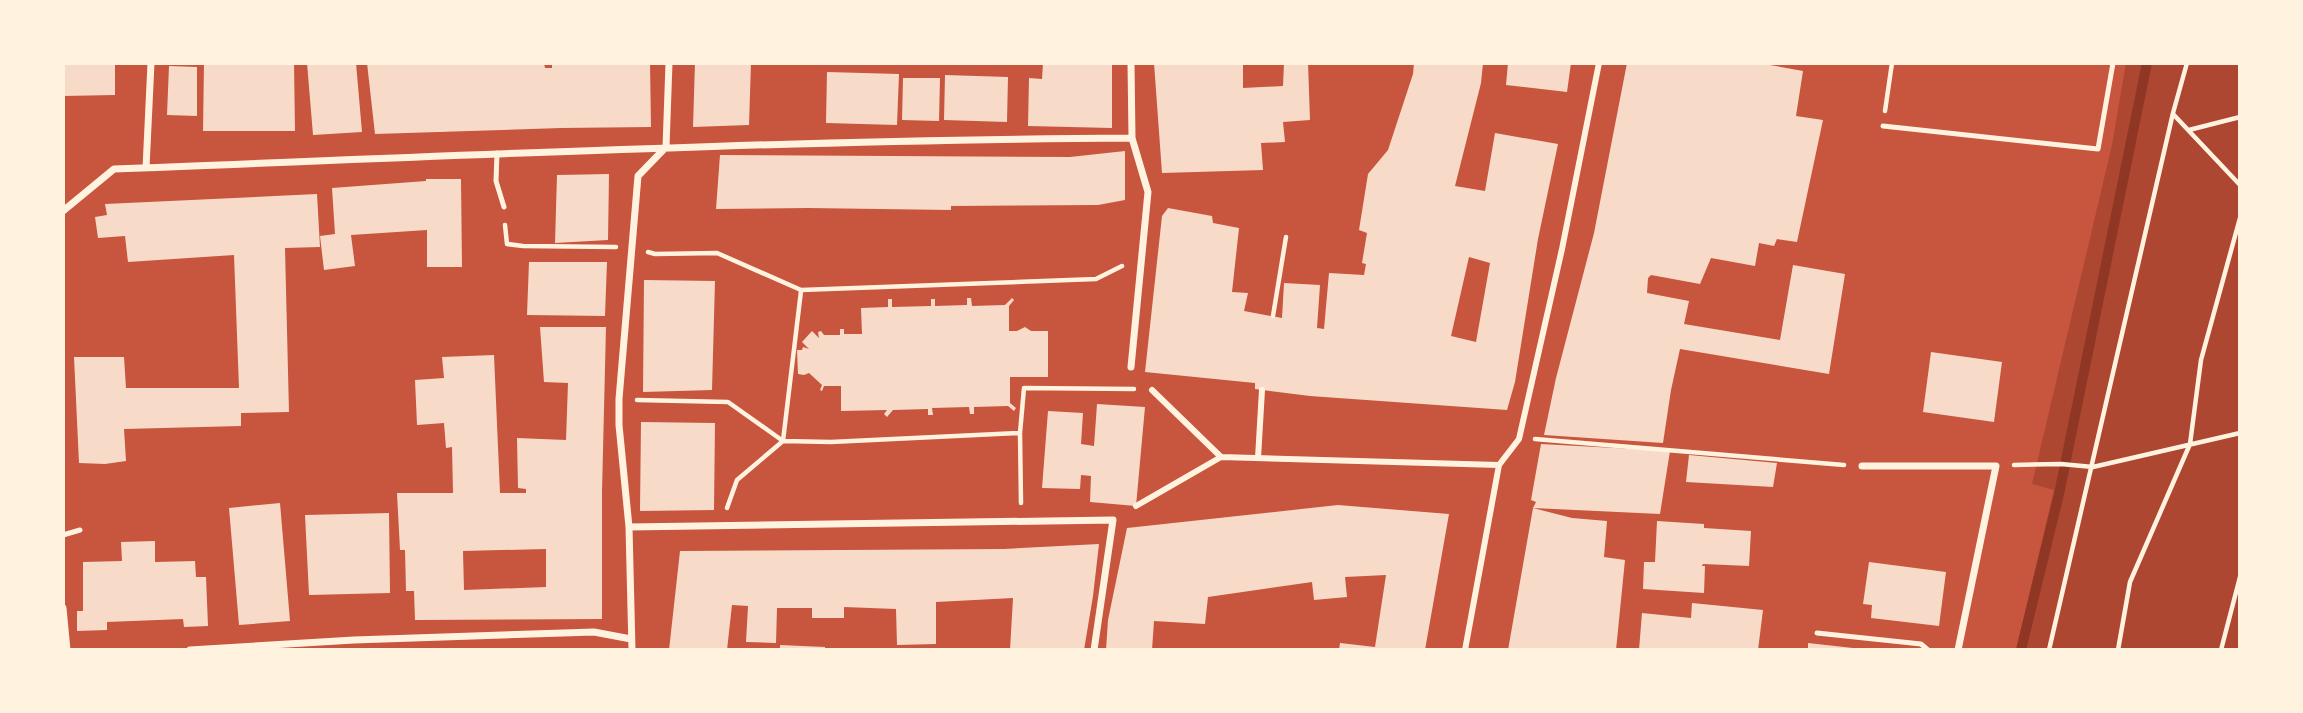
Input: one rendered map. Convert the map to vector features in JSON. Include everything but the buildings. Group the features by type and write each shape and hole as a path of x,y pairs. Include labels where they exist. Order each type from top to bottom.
{"street":[{"path":"146,168 151,63"},
{"path":"632,650 629,527 618,425 619,399 638,176 666,146 669,63"},
{"path":"1131,63 1132,138 1148,192 1131,367"},
{"path":"1465,650 1499,465 1519,439 1562,249 1599,63"},
{"path":"63,211 114,169 666,146 1132,138"},
{"path":"1152,390 1221,457"},
{"path":"1258,458 1262,390"},
{"path":"1136,506 1221,457 1499,465"},
{"path":"1862,466 1996,466 1958,650"},
{"path":"629,527 1113,520 1094,650"},
{"path":"63,608 66,650"},
{"path":"190,650 355,640 594,632 631,639"}],"lane":[{"path":"1883,126 2098,149 2113,63"},
{"path":"497,153 496,181 504,207"},
{"path":"63,535 80,530"},
{"path":"1817,633 1921,645 1928,650"}],"path":[{"path":"1883,126 1892,63"},
{"path":"2049,650 2173,113 2187,63"},
{"path":"2173,113 2240,185"},
{"path":"2189,130 2240,117"},
{"path":"504,207 507,244 631,248 655,254 717,253 801,290 1096,279 1141,257"},
{"path":"2118,650 2130,582 2190,444 2201,360 2240,218"},
{"path":"1273,316 1286,237"},
{"path":"721,525 737,480 783,441 801,290"},
{"path":"1020,522 1020,433 1024,388 1128,389"},
{"path":"619,399 728,402 783,441 831,442 1020,433"},
{"path":"1996,466 2061,464 2093,467 2240,433"},
{"path":"1519,439 1862,466"},
{"path":"2221,650 2240,577"}],"shaded area":[{"path":"2126,63 2240,63 2240,650 2016,650 2054,490 2032,484 2112,145"}],"waterway":[{"path":"2021,650 2059,494 2147,63"}]}
